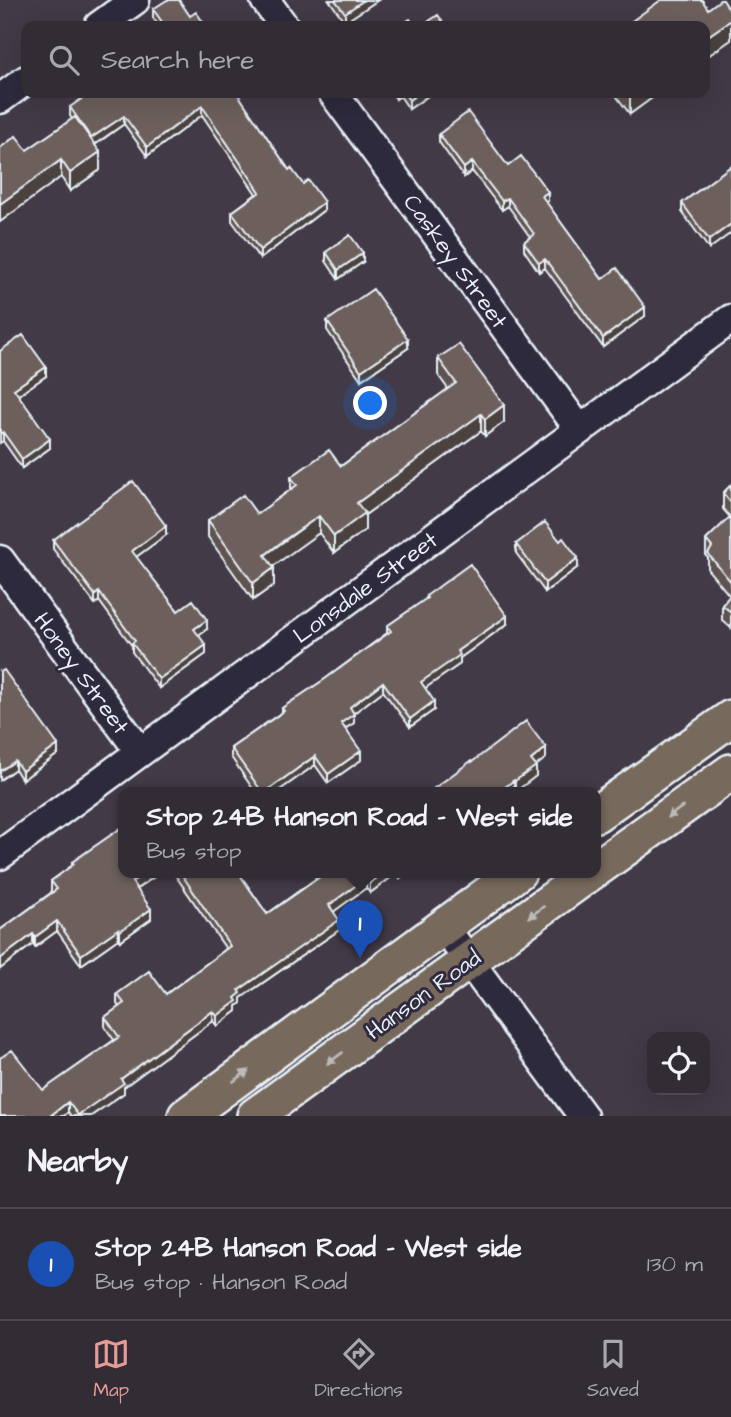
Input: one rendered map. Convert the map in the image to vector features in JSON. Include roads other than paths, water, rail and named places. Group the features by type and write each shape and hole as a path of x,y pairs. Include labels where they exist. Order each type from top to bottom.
{"main road":[{"path":"601,810 731,718"},
{"path":"601,865 731,772"},
{"name":"Hanson Road","path":"186,1116 510,878"},
{"name":"Hanson Road","path":"256,1116 583,878"}],"street":[{"path":"106,21 135,0"},
{"path":"265,0 280,21"},
{"path":"0,99 21,83"},
{"name":"Caskey Street","path":"337,98 580,430"},
{"name":"Lonsdale Street","path":"0,855 731,319"},
{"name":"Honey Street","path":"0,560 140,752"},
{"path":"444,927 583,1116"}],"place":[{"name":"Stop 24B Hanson Road - West side","path":"360,958"}]}
